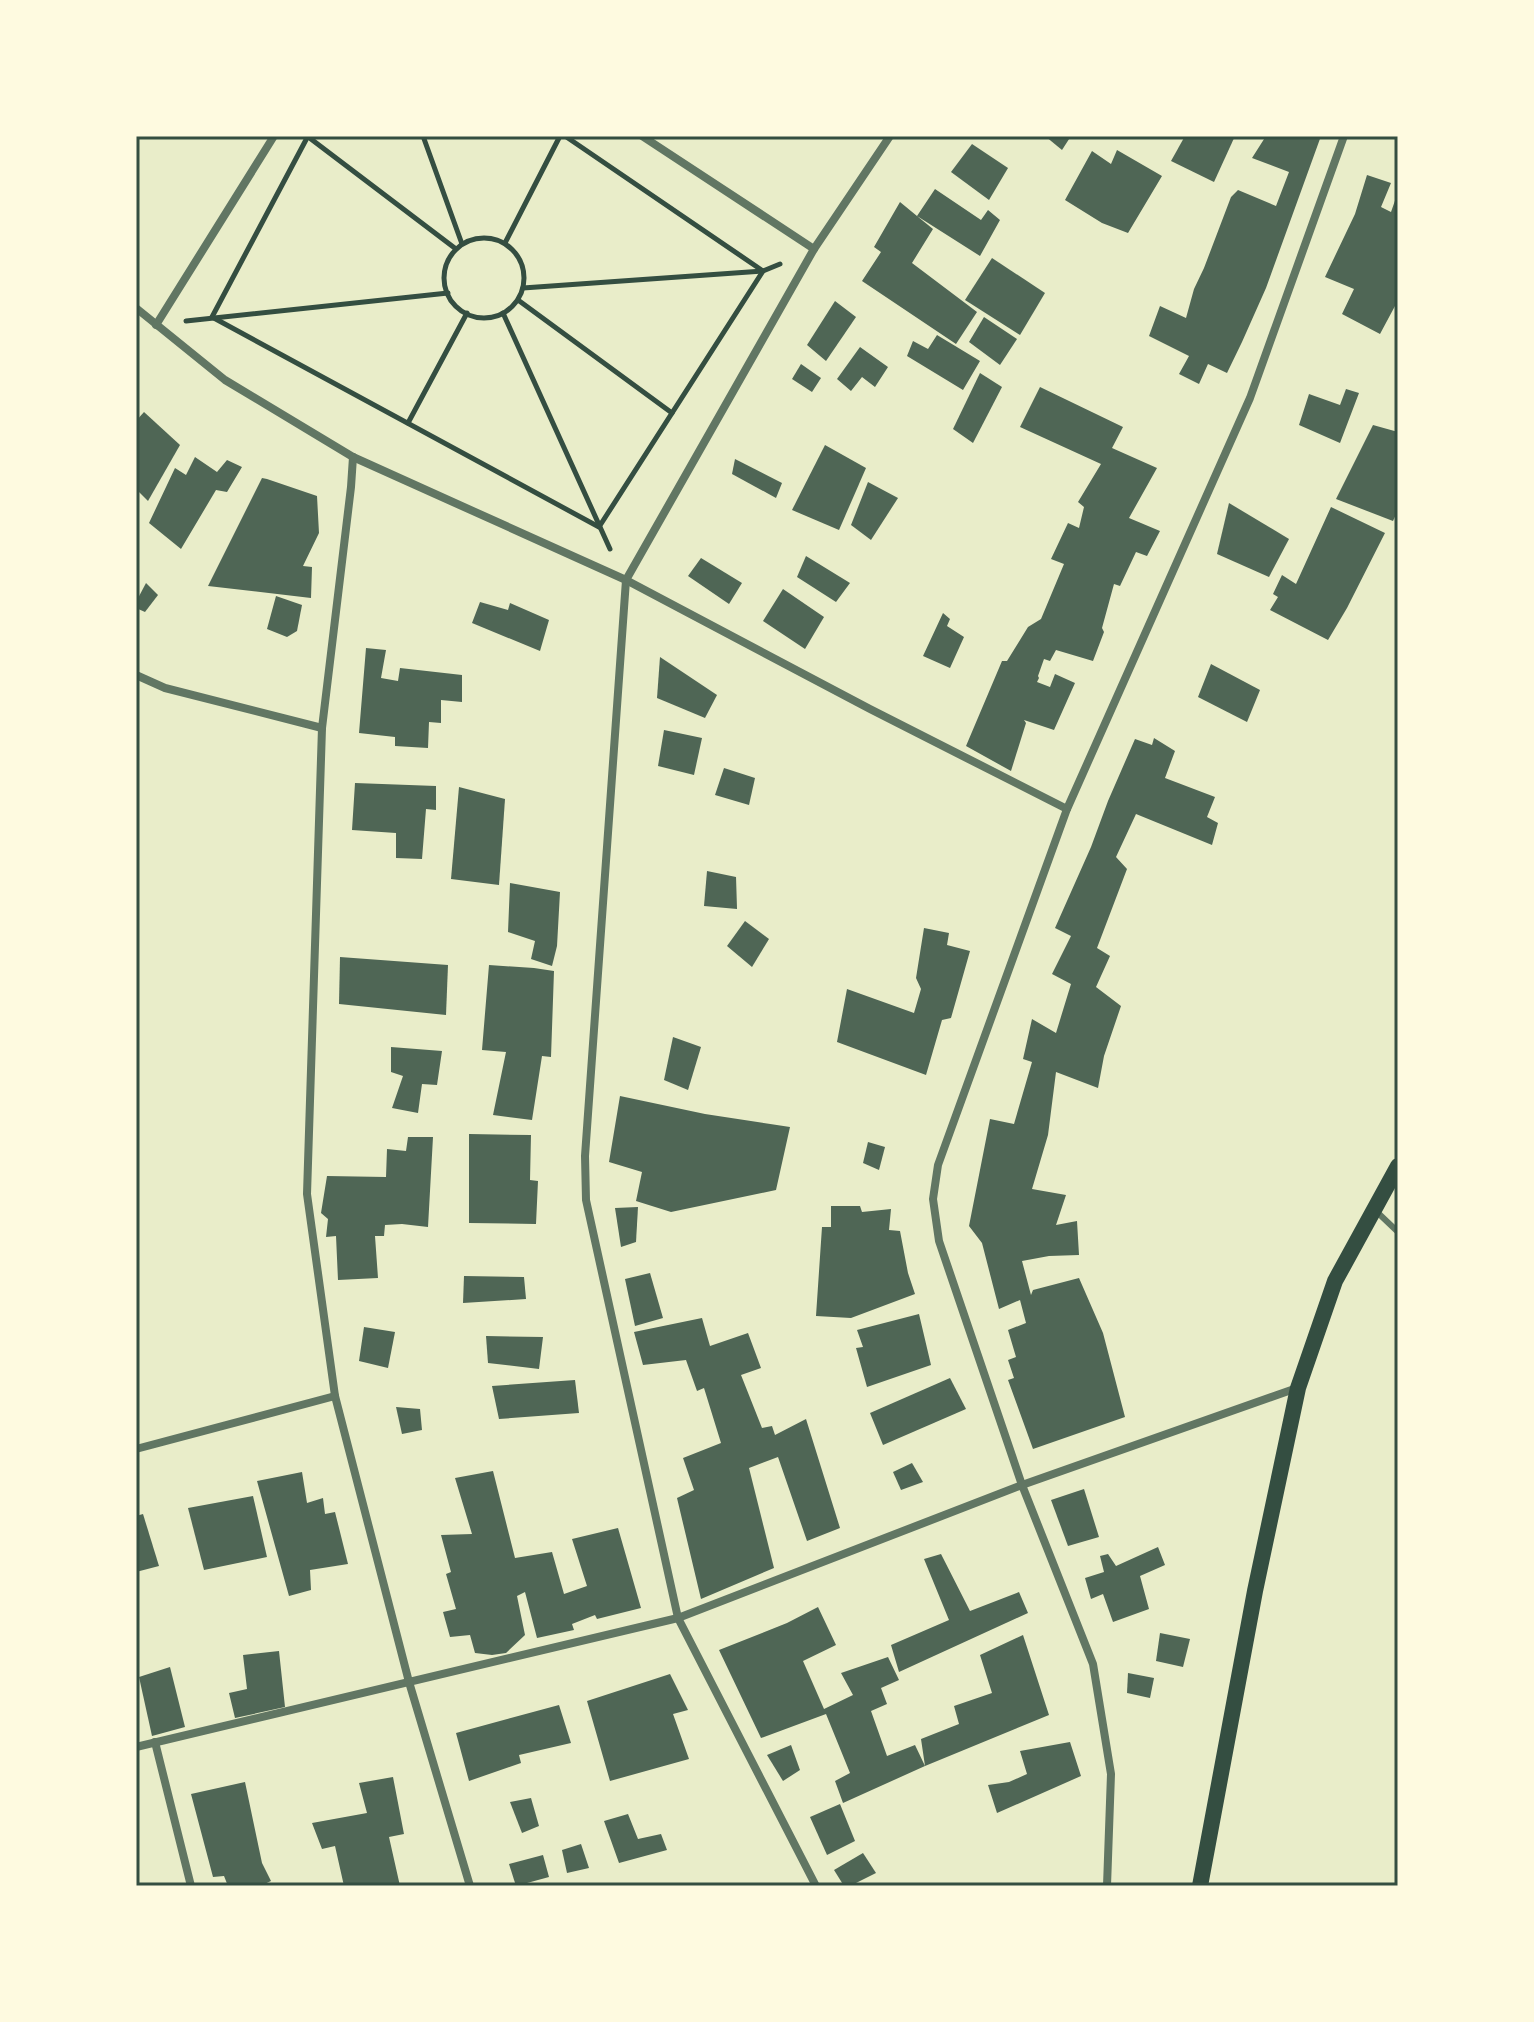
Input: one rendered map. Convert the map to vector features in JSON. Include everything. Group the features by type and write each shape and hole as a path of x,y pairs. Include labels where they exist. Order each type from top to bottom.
{"main road":[{"path":"1200,1886 1255,1591 1298,1388 1335,1281 1398,1166"}],"street":[{"path":"156,325 274,136"},
{"path":"642,136 814,249"},
{"path":"816,1886 678,1618 586,1200 585,1156 626,580 814,249 890,136"},
{"path":"1107,1886 1111,1774 1093,1664 1022,1485 939,1241 933,1199 938,1165 1067,809 1250,398 1344,136"},
{"path":"136,308 225,380 353,457 626,580 1067,809"},
{"path":"353,457 322,728 307,1194 335,1396 409,1682 470,1886"},
{"path":"136,675 165,688 322,728"},
{"path":"136,1747 678,1618 1022,1485 1298,1388"},
{"path":"136,1449 335,1396"},
{"path":"155,1742 191,1886"}],"lane":[{"path":"1374,1209 1398,1232"}],"path":[{"path":"212,317 308,136 456,249"},
{"path":"423,136 462,244"},
{"path":"505,243 562,136 763,271"},
{"path":"479,238 493,238 505,243 522,262 523,288 518,300 503,313 484,318 459,309 450,299 445,286 444,273 448,260 462,244 479,238"},
{"path":"523,288 763,271 814,249"},
{"path":"599,527 763,271"},
{"path":"156,325 448,293"},
{"path":"518,300 672,413"},
{"path":"408,423 467,313"},
{"path":"503,313 626,580"},
{"path":"212,317 599,527"}],"building":[{"path":"1045,136 1071,136 1062,150"},
{"path":"1185,136 1235,136 1214,182 1171,161"},
{"path":"1266,136 1321,136 1266,288 1227,373 1208,364 1199,384 1179,374 1189,356 1149,336 1160,306 1186,318 1194,289 1231,197 1238,190 1276,206 1289,172 1252,158"},
{"path":"972,144 1008,168 989,200 951,172"},
{"path":"1117,150 1162,176 1128,233 1102,223 1065,200 1092,151 1111,164"},
{"path":"1367,175 1391,183 1381,207 1391,212 1398,192 1398,307 1395,306 1380,334 1342,314 1354,289 1325,277 1355,214"},
{"path":"935,189 981,220 988,210 1000,220 980,256 917,216"},
{"path":"900,202 933,229 912,263 977,312 956,344 862,281 881,252 874,247"},
{"path":"992,258 1045,293 1020,335 965,300"},
{"path":"835,301 856,317 826,361 807,345"},
{"path":"984,317 1017,339 1000,365 969,342"},
{"path":"937,335 980,361 963,390 907,356 913,341 928,349"},
{"path":"860,347 888,367 875,387 862,377 851,391 837,379"},
{"path":"801,364 821,378 812,392 792,379"},
{"path":"980,373 1002,387 973,443 953,429"},
{"path":"1040,387 1123,427 1112,448 1157,468 1129,518 1160,531 1147,556 1136,552 1120,586 1114,584 1102,628 1104,632 1093,661 1056,650 1050,661 1044,659 1037,682 1050,687 1055,674 1075,683 1054,730 1024,720 1026,723 1011,771 966,746 1002,661 1007,661 1028,627 1041,619 1064,564 1051,559 1068,523 1079,528 1084,507 1078,502 1101,464 1020,427"},
{"path":"1346,389 1359,393 1340,443 1299,425 1309,394 1340,405"},
{"path":"144,412 180,445 148,501 136,489 136,421"},
{"path":"1373,425 1398,432 1398,510 1393,521 1336,499"},
{"path":"825,445 866,468 839,530 792,510"},
{"path":"195,457 217,472 227,460 242,467 227,492 216,490 181,549 149,523 175,468 186,475"},
{"path":"735,459 782,483 776,498 732,474"},
{"path":"262,478 317,496 319,533 303,566 312,567 311,598 208,586"},
{"path":"868,482 898,498 871,540 851,525"},
{"path":"1229,503 1289,539 1269,577 1217,554"},
{"path":"1331,507 1385,533 1328,640 1270,610 1278,597 1273,594 1282,575 1296,584"},
{"path":"806,556 850,583 836,602 797,577"},
{"path":"701,558 742,583 729,604 688,576"},
{"path":"146,583 158,595 145,612 136,608 136,602"},
{"path":"783,589 824,617 805,649 763,621"},
{"path":"276,596 302,605 297,631 287,637 267,629"},
{"path":"480,602 508,610 510,603 549,620 540,651 472,623"},
{"path":"943,613 950,619 947,626 964,637 950,668 923,656"},
{"path":"366,648 386,650 381,678 398,681 400,668 462,675 462,702 441,700 441,723 429,722 428,748 395,746 395,737 359,733"},
{"path":"660,657 717,695 705,718 657,698"},
{"path":"1211,664 1260,690 1247,722 1198,697"},
{"path":"664,730 702,738 694,775 658,766"},
{"path":"1154,738 1175,751 1165,778 1215,797 1207,817 1218,823 1212,845 1136,814 1116,857 1127,869 1097,948 1110,956 1096,987 1121,1006 1104,1056 1098,1088 1056,1072 1048,1135 1032,1189 1066,1195 1056,1225 1077,1221 1079,1255 1022,1261 1031,1295 1033,1290 1079,1278 1103,1333 1125,1417 1033,1449 1008,1380 1014,1378 1008,1360 1016,1357 1008,1330 1026,1323 1020,1300 999,1309 982,1243 969,1226 990,1119 1014,1124 1032,1062 1023,1059 1032,1019 1056,1033 1071,984 1052,974 1071,936 1055,928 1135,739 1152,745"},
{"path":"724,768 755,778 749,805 715,795"},
{"path":"355,783 436,786 436,810 426,809 422,859 396,858 396,833 352,830"},
{"path":"459,787 505,799 499,885 451,879"},
{"path":"707,871 736,877 737,909 704,906"},
{"path":"510,883 560,892 557,946 552,966 531,959 535,941 508,932"},
{"path":"745,921 769,939 752,967 727,946"},
{"path":"924,928 949,933 947,945 970,951 951,1018 942,1020 926,1075 837,1042 847,989 914,1013 921,989 916,978"},
{"path":"340,957 448,965 446,1015 339,1004"},
{"path":"489,965 554,971 551,1057 542,1056 532,1120 493,1115 506,1052 482,1050"},
{"path":"673,1037 701,1047 688,1090 664,1080"},
{"path":"391,1047 442,1051 437,1085 422,1084 418,1113 392,1108 403,1076 391,1072"},
{"path":"620,1096 705,1114 790,1127 776,1190 671,1212 636,1201 642,1172 609,1162"},
{"path":"469,1134 531,1135 530,1180 538,1181 536,1224 469,1223"},
{"path":"408,1137 433,1137 428,1227 385,1225 384,1236 375,1236 378,1278 338,1280 336,1236 326,1237 328,1219 321,1213 327,1176 386,1177 387,1149 406,1151"},
{"path":"868,1142 885,1147 879,1170 863,1163"},
{"path":"831,1206 860,1206 862,1212 891,1209 889,1230 900,1231 915,1294 851,1318 816,1316 822,1227 831,1227"},
{"path":"638,1207 636,1242 621,1247 615,1208"},
{"path":"650,1273 663,1318 635,1326 625,1279"},
{"path":"464,1276 524,1277 526,1299 463,1303"},
{"path":"919,1314 931,1365 867,1387 856,1348 863,1347 857,1330"},
{"path":"702,1318 710,1346 748,1333 761,1368 741,1375 762,1428 772,1426 775,1435 806,1419 840,1528 807,1541 778,1457 749,1468 774,1568 701,1599 677,1498 694,1490 683,1458 721,1443 704,1388 697,1391 686,1360 643,1365 634,1332"},
{"path":"364,1327 395,1332 388,1368 359,1361"},
{"path":"486,1336 543,1337 539,1369 488,1363"},
{"path":"950,1378 966,1409 883,1445 870,1413"},
{"path":"575,1380 579,1413 499,1419 492,1386"},
{"path":"396,1407 420,1409 422,1430 402,1434"},
{"path":"912,1463 923,1482 901,1490 893,1472"},
{"path":"493,1471 515,1558 552,1552 564,1594 587,1586 572,1539 618,1528 641,1608 597,1619 595,1615 572,1624 574,1630 537,1638 525,1592 517,1596 525,1635 506,1653 475,1653 470,1635 450,1637 443,1612 456,1609 446,1574 451,1572 441,1535 472,1534 455,1478"},
{"path":"302,1472 307,1503 323,1498 325,1514 335,1512 348,1564 310,1570 311,1590 289,1596 257,1481"},
{"path":"1084,1489 1099,1537 1068,1546 1051,1500"},
{"path":"253,1496 267,1557 204,1570 188,1508"},
{"path":"143,1514 159,1566 136,1572 136,1516"},
{"path":"1158,1547 1165,1565 1140,1576 1149,1609 1113,1622 1103,1594 1091,1599 1085,1578 1104,1572 1100,1556 1108,1554 1116,1566"},
{"path":"941,1554 970,1611 1019,1592 1028,1613 899,1672 891,1645 949,1620 924,1559"},
{"path":"818,1607 836,1645 803,1661 824,1709 853,1695 841,1673 888,1657 899,1680 881,1688 887,1704 871,1711 887,1756 915,1745 925,1766 843,1803 835,1781 850,1773 826,1714 761,1738 719,1650"},
{"path":"1160,1633 1190,1639 1183,1667 1156,1661"},
{"path":"1023,1635 1049,1715 925,1766 921,1739 959,1724 954,1706 992,1693 980,1655"},
{"path":"279,1651 285,1707 235,1718 229,1693 247,1689 243,1655"},
{"path":"170,1667 185,1727 152,1736 139,1677"},
{"path":"1128,1673 1154,1678 1150,1698 1127,1693"},
{"path":"670,1674 688,1710 673,1714 689,1759 610,1781 587,1701"},
{"path":"559,1705 571,1743 519,1755 521,1763 469,1781 456,1733"},
{"path":"1070,1742 1081,1776 997,1813 988,1785 1009,1782 1027,1774 1020,1751"},
{"path":"791,1745 800,1770 783,1781 767,1755"},
{"path":"393,1777 404,1834 389,1837 400,1886 344,1886 335,1846 322,1849 312,1823 367,1813 359,1783"},
{"path":"245,1782 262,1863 271,1881 260,1886 228,1886 224,1876 213,1877 191,1794"},
{"path":"531,1798 539,1826 522,1833 510,1802"},
{"path":"840,1804 855,1841 827,1855 810,1817"},
{"path":"628,1814 638,1839 661,1834 667,1850 619,1863 604,1821"},
{"path":"581,1844 589,1868 567,1873 562,1850"},
{"path":"863,1853 876,1873 844,1886 834,1870"},
{"path":"543,1855 549,1877 516,1886 509,1864"}]}
